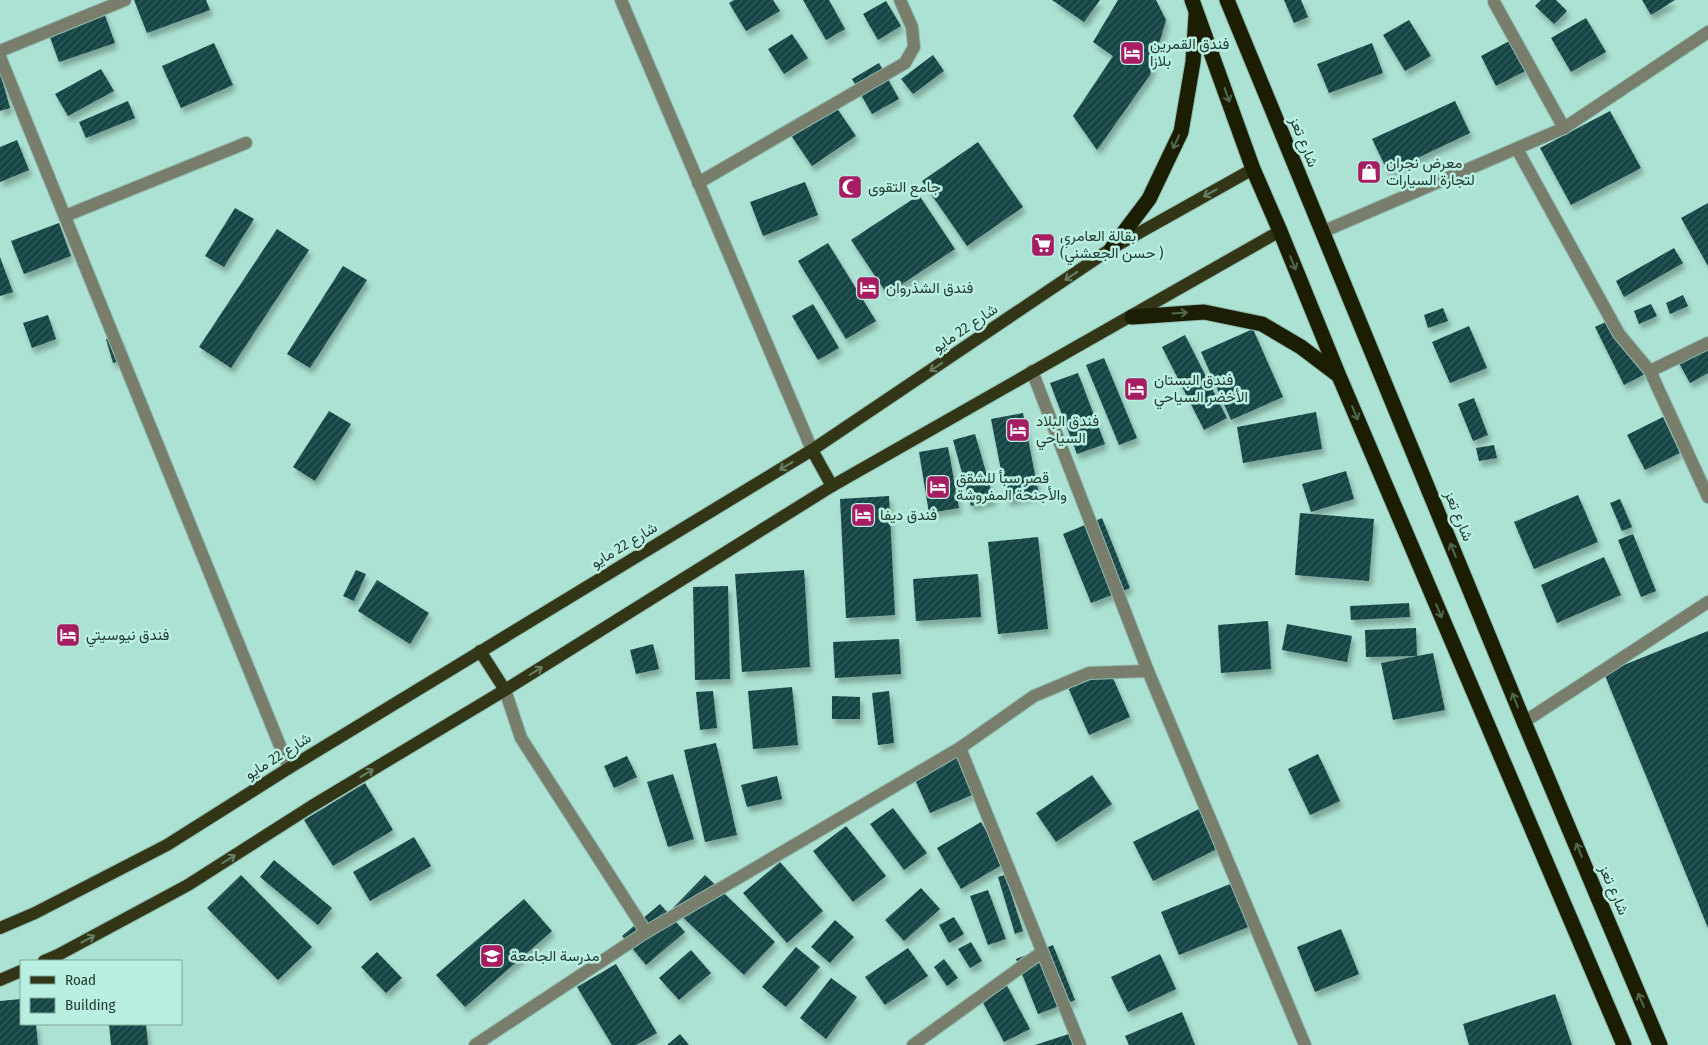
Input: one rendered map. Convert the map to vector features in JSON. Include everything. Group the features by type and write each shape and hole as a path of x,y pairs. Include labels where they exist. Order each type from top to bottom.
{"highway":[{"name":"شارع تعز","path":"1227,0 1524,722 1660,1045"},
{"path":"1194,4 1253,169 1339,376 1624,1045"},
{"path":"1112,248 1149,199 1181,132 1193,62 1194,4"},
{"path":"1132,317 1204,312 1262,324 1302,347 1339,376"}],"main road":[{"name":"شارع 22 مايو","path":"0,928 35,913 167,845 480,651 812,450 1112,248 1253,169"},
{"path":"46,960 188,885 312,806 505,690 832,486 1032,371 1132,317 1280,231"},
{"path":"812,450 832,486"},
{"path":"480,651 505,690"},
{"path":"0,980 20,971"}],"street":[{"path":"0,51 125,0"},
{"path":"621,0 812,450"},
{"path":"698,183 905,63 914,47 912,27 900,0"},
{"path":"1494,2 1564,128"},
{"path":"1322,232 1564,128 1708,32"},
{"path":"0,57 289,768"},
{"path":"65,216 246,143"},
{"path":"1517,149 1619,334 1650,371 1708,497"},
{"path":"1650,371 1708,343"},
{"path":"1032,371 1148,670 1305,1045"},
{"path":"1524,722 1708,602"},
{"path":"475,1045 646,932 960,748 1034,696 1089,673 1148,670"},
{"path":"505,690 521,738 646,932"},
{"path":"960,748 1080,1045"},
{"path":"913,1045 1042,952"}],"building":[{"path":"134,0 206,0 210,10 147,33"},
{"path":"734,0 773,0 780,11 746,31 729,3"},
{"path":"803,0 829,0 845,29 826,40"},
{"path":"1052,0 1100,0 1084,22"},
{"path":"1118,0 1156,0 1166,20 1150,75 1097,150 1073,116 1113,56 1093,42"},
{"path":"1284,0 1301,0 1308,17 1294,23"},
{"path":"1541,0 1556,0 1567,11 1554,24 1535,6"},
{"path":"1642,0 1675,0 1651,15"},
{"path":"886,1 901,26 878,40 863,14"},
{"path":"103,10 115,43 59,62 47,29"},
{"path":"1586,18 1606,52 1571,72 1551,38"},
{"path":"1409,20 1431,56 1405,71 1383,35"},
{"path":"792,34 808,58 784,74 768,49"},
{"path":"1517,37 1533,67 1496,86 1481,56"},
{"path":"214,43 233,85 181,108 162,66"},
{"path":"1372,43 1383,73 1329,93 1317,64"},
{"path":"933,55 944,71 913,94 901,79"},
{"path":"879,63 899,99 872,114 852,79"},
{"path":"101,69 114,91 68,116 55,94"},
{"path":"0,72 10,108 0,111"},
{"path":"128,101 135,118 86,138 79,122"},
{"path":"1455,101 1470,133 1388,172 1372,139"},
{"path":"834,104 856,136 812,166 790,134"},
{"path":"1610,111 1641,168 1571,205 1540,148"},
{"path":"17,140 29,170 0,182 0,147"},
{"path":"978,142 1023,207 967,246 922,181"},
{"path":"805,182 818,215 763,236 750,202"},
{"path":"919,195 955,249 887,294 851,240"},
{"path":"1708,203 1708,266 1681,218"},
{"path":"235,208 254,219 224,267 205,256"},
{"path":"59,223 71,256 24,274 11,241"},
{"path":"277,229 309,250 231,368 199,347"},
{"path":"828,243 876,321 846,339 798,261"},
{"path":"1674,248 1683,263 1624,297 1616,281"},
{"path":"0,257 13,292 0,296"},
{"path":"343,266 367,280 310,368 287,354"},
{"path":"1683,295 1688,306 1670,314 1666,303"},
{"path":"813,304 839,348 818,360 792,316"},
{"path":"1651,304 1657,316 1639,324 1634,311"},
{"path":"1443,308 1448,321 1428,328 1424,315"},
{"path":"48,315 56,339 32,348 23,323"},
{"path":"1616,317 1645,374 1624,385 1595,327"},
{"path":"1469,326 1487,368 1450,383 1432,342"},
{"path":"1253,329 1283,397 1231,420 1201,352"},
{"path":"118,335 125,359 113,363 106,339"},
{"path":"1185,335 1227,418 1204,430 1162,347"},
{"path":"1708,337 1708,373 1690,383 1675,356"},
{"path":"1104,358 1137,438 1119,445 1086,365"},
{"path":"1078,373 1105,444 1077,454 1050,383"},
{"path":"1474,398 1488,435 1473,441 1458,404"},
{"path":"329,411 351,424 315,481 293,467"},
{"path":"1316,412 1322,449 1243,463 1237,427"},
{"path":"1023,413 1039,495 1007,501 991,419"},
{"path":"1663,417 1680,453 1645,470 1627,435"},
{"path":"975,434 994,500 971,506 953,440"},
{"path":"1494,445 1497,458 1479,461 1476,448"},
{"path":"948,447 959,508 929,513 919,452"},
{"path":"1346,471 1354,499 1311,512 1302,484"},
{"path":"1578,495 1598,542 1534,569 1514,522"},
{"path":"889,496 895,615 846,618 840,499"},
{"path":"1620,499 1632,527 1622,531 1610,503"},
{"path":"1300,513 1374,519 1369,581 1295,575"},
{"path":"1102,518 1130,588 1091,603 1063,534"},
{"path":"1633,534 1656,591 1641,597 1618,540"},
{"path":"1038,537 1048,629 998,634 988,542"},
{"path":"1604,557 1621,595 1557,623 1541,585"},
{"path":"356,570 366,574 354,601 343,596"},
{"path":"804,570 810,667 742,672 735,574"},
{"path":"978,574 981,617 916,621 913,579"},
{"path":"377,580 429,613 410,644 358,611"},
{"path":"728,586 730,679 695,680 693,587"},
{"path":"1409,603 1410,617 1351,620 1350,606"},
{"path":"1268,621 1271,669 1221,673 1218,625"},
{"path":"1287,624 1352,636 1347,662 1282,650"},
{"path":"1416,628 1417,656 1366,657 1365,630"},
{"path":"1708,631 1708,928 1604,673"},
{"path":"899,639 901,674 835,678 833,642"},
{"path":"653,644 659,669 636,674 630,650"},
{"path":"1433,653 1445,710 1393,720 1381,663"},
{"path":"1108,667 1130,717 1089,735 1067,685"},
{"path":"792,687 798,745 753,749 748,691"},
{"path":"713,691 717,728 700,730 696,692"},
{"path":"889,691 894,743 878,745 872,693"},
{"path":"832,696 860,697 860,719 832,719"},
{"path":"716,743 737,835 705,842 684,750"},
{"path":"956,754 974,794 930,813 912,773"},
{"path":"1318,754 1340,801 1310,815 1288,769"},
{"path":"627,756 637,777 614,788 604,766"},
{"path":"673,774 694,839 668,847 647,782"},
{"path":"1092,775 1112,804 1056,842 1036,813"},
{"path":"777,776 782,799 747,807 741,785"},
{"path":"365,783 393,830 333,866 304,820"},
{"path":"893,808 927,853 904,870 870,824"},
{"path":"1201,808 1221,847 1153,881 1133,842"},
{"path":"981,822 1005,863 961,889 937,848"},
{"path":"846,826 886,876 853,902 813,851"},
{"path":"414,837 431,866 370,901 353,872"},
{"path":"274,860 332,908 318,925 260,877"},
{"path":"780,862 823,911 787,943 743,893"},
{"path":"241,875 312,947 278,980 207,908"},
{"path":"705,875 775,942 744,975 673,908"},
{"path":"1005,875 1023,931 1015,934 998,877"},
{"path":"1235,882 1253,925 1179,955 1161,912"},
{"path":"921,888 940,909 904,941 885,920"},
{"path":"988,890 1006,939 988,945 970,896"},
{"path":"524,899 552,931 465,1007 436,975"},
{"path":"660,904 685,932 646,965 622,936"},
{"path":"954,917 964,934 949,943 939,925"},
{"path":"835,920 854,937 830,963 811,947"},
{"path":"1341,929 1359,974 1315,992 1297,947"},
{"path":"971,942 982,961 970,968 958,949"},
{"path":"1053,945 1075,1000 1038,1014 1016,959"},
{"path":"796,947 820,967 786,1007 762,987"},
{"path":"908,948 928,976 885,1005 865,977"},
{"path":"691,950 711,973 679,1000 659,978"},
{"path":"377,952 402,978 386,993 361,967"},
{"path":"1160,954 1176,989 1128,1012 1111,977"},
{"path":"944,959 958,978 947,986 934,967"},
{"path":"616,964 657,1033 636,1045 612,1045 577,987"},
{"path":"831,978 857,997 826,1039 800,1018"},
{"path":"1005,982 1030,1029 1004,1042 979,995"},
{"path":"1555,994 1572,1045 1469,1045 1463,1024"},
{"path":"20,999 20,1025 36,1025 38,1045 0,1045 0,1001"},
{"path":"1182,1012 1195,1045 1129,1045 1125,1036"},
{"path":"109,1025 146,1025 148,1045 111,1045"},
{"path":"1078,1031 1082,1045 1035,1045"},
{"path":"680,1034 689,1045 667,1045"}],"place":[{"name":"فندق القمرين بلازا","path":"1132,53"},
{"name":"معرض نجران لتجارة السيارات","path":"1369,172"},
{"name":"جامع التقوى","path":"850,187"},
{"name":"بقالة العامري (حسن الجعشني )","path":"1043,245"},
{"name":"فندق الشذروان","path":"868,288"},
{"name":"فندق البستان الأخضر السياحي","path":"1136,389"},
{"name":"فندق البلاد السياحي","path":"1018,430"},
{"name":"قصر سبأ للشقق والأجنحة المفروشة","path":"938,487"},
{"name":"فندق ديفا","path":"863,515"},
{"name":"فندق نيوسيتي","path":"68,635"},
{"name":"مدرسة الجامعة","path":"492,956"}]}
